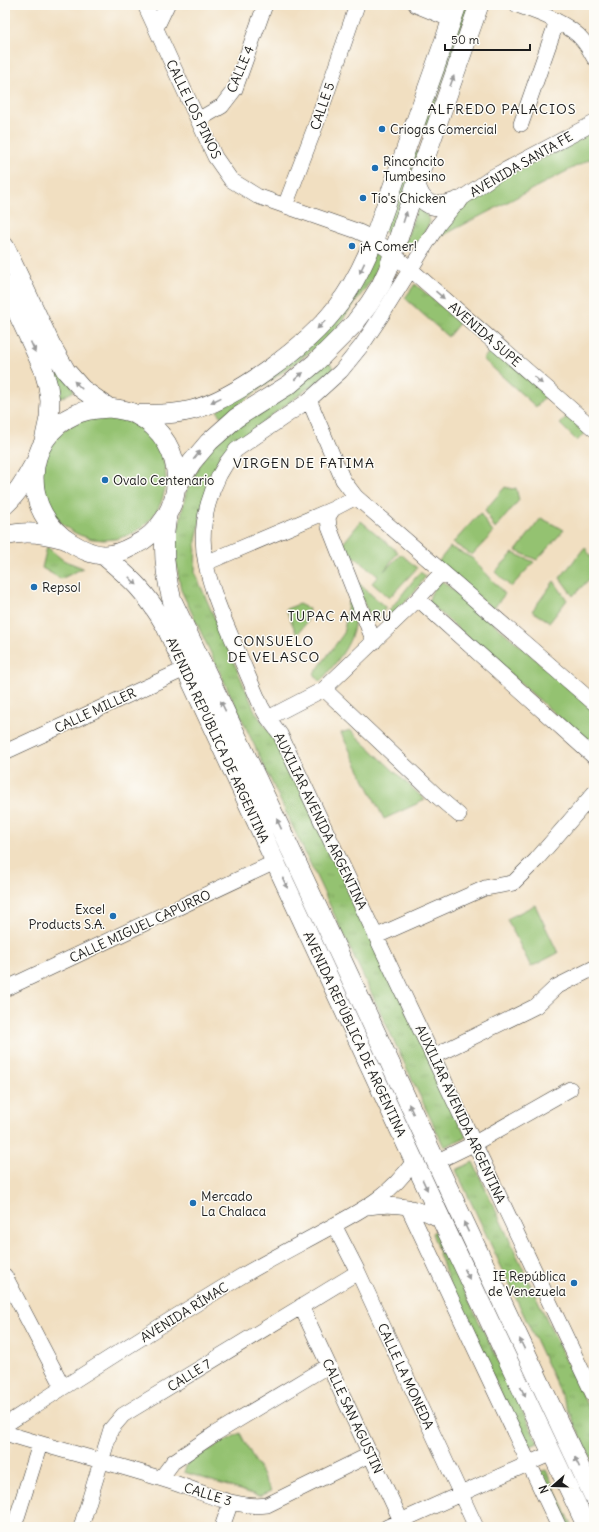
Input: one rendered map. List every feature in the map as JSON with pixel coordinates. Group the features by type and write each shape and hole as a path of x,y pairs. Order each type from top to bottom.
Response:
{"main road":[{"path":"176,488 195,458 222,429 236,418 290,384 315,363 354,324 381,285 394,254 430,142 479,5"},
{"path":"134,414 163,415 192,410 224,396 251,381 280,361 303,342 336,309 358,275 374,239 454,12"},
{"path":"411,134 430,142"},
{"path":"416,184 422,199 428,204 443,206 458,201"},
{"path":"5,247 31,322 48,386 50,400 49,418 44,441 36,461 23,484 5,505"},
{"path":"5,286 31,322 51,345 66,371 82,389 109,408"},
{"path":"5,536 17,533 35,533 64,539 90,553 110,555 126,550 146,540 154,533 172,507 176,488 176,468 169,448 160,434 148,423 134,414 109,408 92,409 77,414 59,425 44,441"},
{"path":"36,461 34,482 35,493 40,509 46,520 64,539"},
{"name":"AVENIDA REPÚBLICA DE ARGENTINA","path":"167,516 164,558 167,581 172,600 299,866 436,1162 594,1497"},
{"name":"AVENIDA REPÚBLICA DE ARGENTINA","path":"103,555 129,576 141,589 153,604 165,625 442,1221 587,1527"}],"street":[{"name":"CALLE LOS PINOS","path":"145,5 215,157 231,180 256,196 357,231 374,239"},
{"path":"156,28 167,5"},
{"name":"CALLE 4","path":"198,120 222,106 234,89 265,5"},
{"name":"CALLE 5","path":"285,206 317,122 357,5"},
{"path":"416,5 454,12"},
{"path":"517,5 557,21 574,31 588,47 594,58"},
{"path":"521,124 557,21"},
{"name":"AVENIDA SANTA FE","path":"411,269 438,226 458,201 494,176 594,123"},
{"name":"AVENIDA SUPE","path":"374,239 394,254 594,430"},
{"name":"AUXILIAR AVENIDA ARGENTINA","path":"411,269 393,299 362,344 341,371 309,400 236,450 227,461 220,473 211,496 203,528 206,563 215,598 261,706 280,734 594,1396"},
{"path":"309,400 344,480 356,497 594,703"},
{"path":"206,563 332,509 356,497"},
{"path":"332,509 328,517 329,527 374,642"},
{"path":"268,718 324,689 418,599 442,572"},
{"path":"418,599 594,757"},
{"name":"CALLE MILLER","path":"5,752 185,669"},
{"path":"324,689 438,797 460,815"},
{"path":"377,936 485,888 513,883 536,860 594,793"},
{"name":"CALLE MIGUEL CAPURRO","path":"5,989 275,862"},
{"path":"434,1056 536,1006 556,987 594,968"},
{"path":"436,1162 474,1143 570,1089"},
{"name":"AVENIDA RÍMAC","path":"5,1426 64,1387 241,1277 381,1198 405,1175 414,1161"},
{"name":"AVENIDA RÍMAC","path":"367,1207 381,1205 408,1207 426,1212 442,1221"},
{"path":"408,1207 559,1527"},
{"name":"CALLE LA MONEDA","path":"334,1225 358,1272 476,1527"},
{"name":"CALLE 7","path":"85,1526 101,1461 111,1429 123,1415 358,1272"},
{"path":"5,1276 64,1387"},
{"name":"CALLE SAN AGUSTIN","path":"301,1306 371,1454 402,1524"},
{"path":"161,1478 173,1462 179,1457 329,1365"},
{"name":"CALLE 3","path":"5,1433 161,1478 230,1502 258,1506 267,1505 371,1454"},
{"path":"14,1527 40,1444"},
{"path":"387,1527 402,1524 461,1494 552,1453"},
{"path":"222,1527 230,1502"}],"green space":[{"path":"460,5 470,5 428,125 420,119"},
{"path":"594,131 594,157 436,239 445,224 468,202 505,176 561,150"},
{"path":"408,149 418,152 392,235 381,230"},
{"path":"418,205 423,208 430,222 419,242 413,246 405,243"},
{"path":"372,250 383,253 373,278 330,337 222,417 217,411 320,331"},
{"path":"415,284 460,322 448,337 405,298"},
{"path":"41,331 74,391 59,399"},
{"path":"494,347 547,395 536,407 483,359"},
{"path":"326,359 334,369 221,453 205,497 196,541 195,573 255,711 267,729 277,737 466,1137 444,1147 181,590 174,550 186,492 210,445"},
{"path":"569,415 586,432 577,441 560,424"},
{"path":"110,416 128,420 139,426 152,438 162,454 166,478 162,502 156,513 144,526 122,538 98,540 80,536 69,530 56,518 44,496 42,472 46,454 52,443 64,430 86,418"},
{"path":"505,487 512,489 516,488 519,500 495,529 485,510"},
{"path":"480,513 493,533 472,555 453,543"},
{"path":"541,518 564,530 537,560 516,551"},
{"path":"361,521 398,552 384,571 401,554 417,568 389,598 372,583 378,576 341,546"},
{"path":"47,547 63,560 83,568 61,579 42,568"},
{"path":"450,547 472,558 505,594 493,609 438,562"},
{"path":"585,547 594,563 594,574 573,596 560,578"},
{"path":"513,553 534,562 511,587 495,572"},
{"path":"420,572 426,576 413,594 392,615 388,612"},
{"path":"352,577 386,608 373,623"},
{"path":"442,581 523,648 594,711 594,748 429,603 433,590"},
{"path":"554,581 567,600 550,622 532,611"},
{"path":"348,601 354,612 353,632 339,658 320,682 314,674 344,633"},
{"path":"299,604 309,609 307,622 297,635 286,609"},
{"path":"350,730 425,800 384,819 341,733"},
{"path":"535,905 558,953 531,967 507,919"},
{"path":"473,1162 594,1420 594,1465 456,1170"},
{"path":"435,1231 538,1443 526,1448 450,1285 432,1233"},
{"path":"240,1433 271,1491 259,1496 184,1472 188,1461"},
{"path":"546,1470 573,1527 564,1527 538,1472"}],"place":[{"name":"Criogas Comercial","path":"382,129"},
{"name":"Rinconcito Tumbesino","path":"375,168"},
{"name":"Tío's Chicken","path":"363,198"},
{"name":"¡A Comer!","path":"352,246"},
{"name":"Ovalo Centenario","path":"105,480"},
{"name":"Repsol","path":"34,587"},
{"name":"Excel Products S.A.","path":"113,916"},
{"name":"Mercado La Chalaca","path":"193,1203"},
{"name":"IE República de Venezuela","path":"574,1283"}],"district":[{"name":"ALFREDO PALACIOS","path":"502,109"},
{"name":"VIRGEN DE FATIMA","path":"304,463"},
{"name":"TUPAC AMARU","path":"340,616"},
{"name":"CONSUELO DE VELASCO","path":"274,650"}]}
